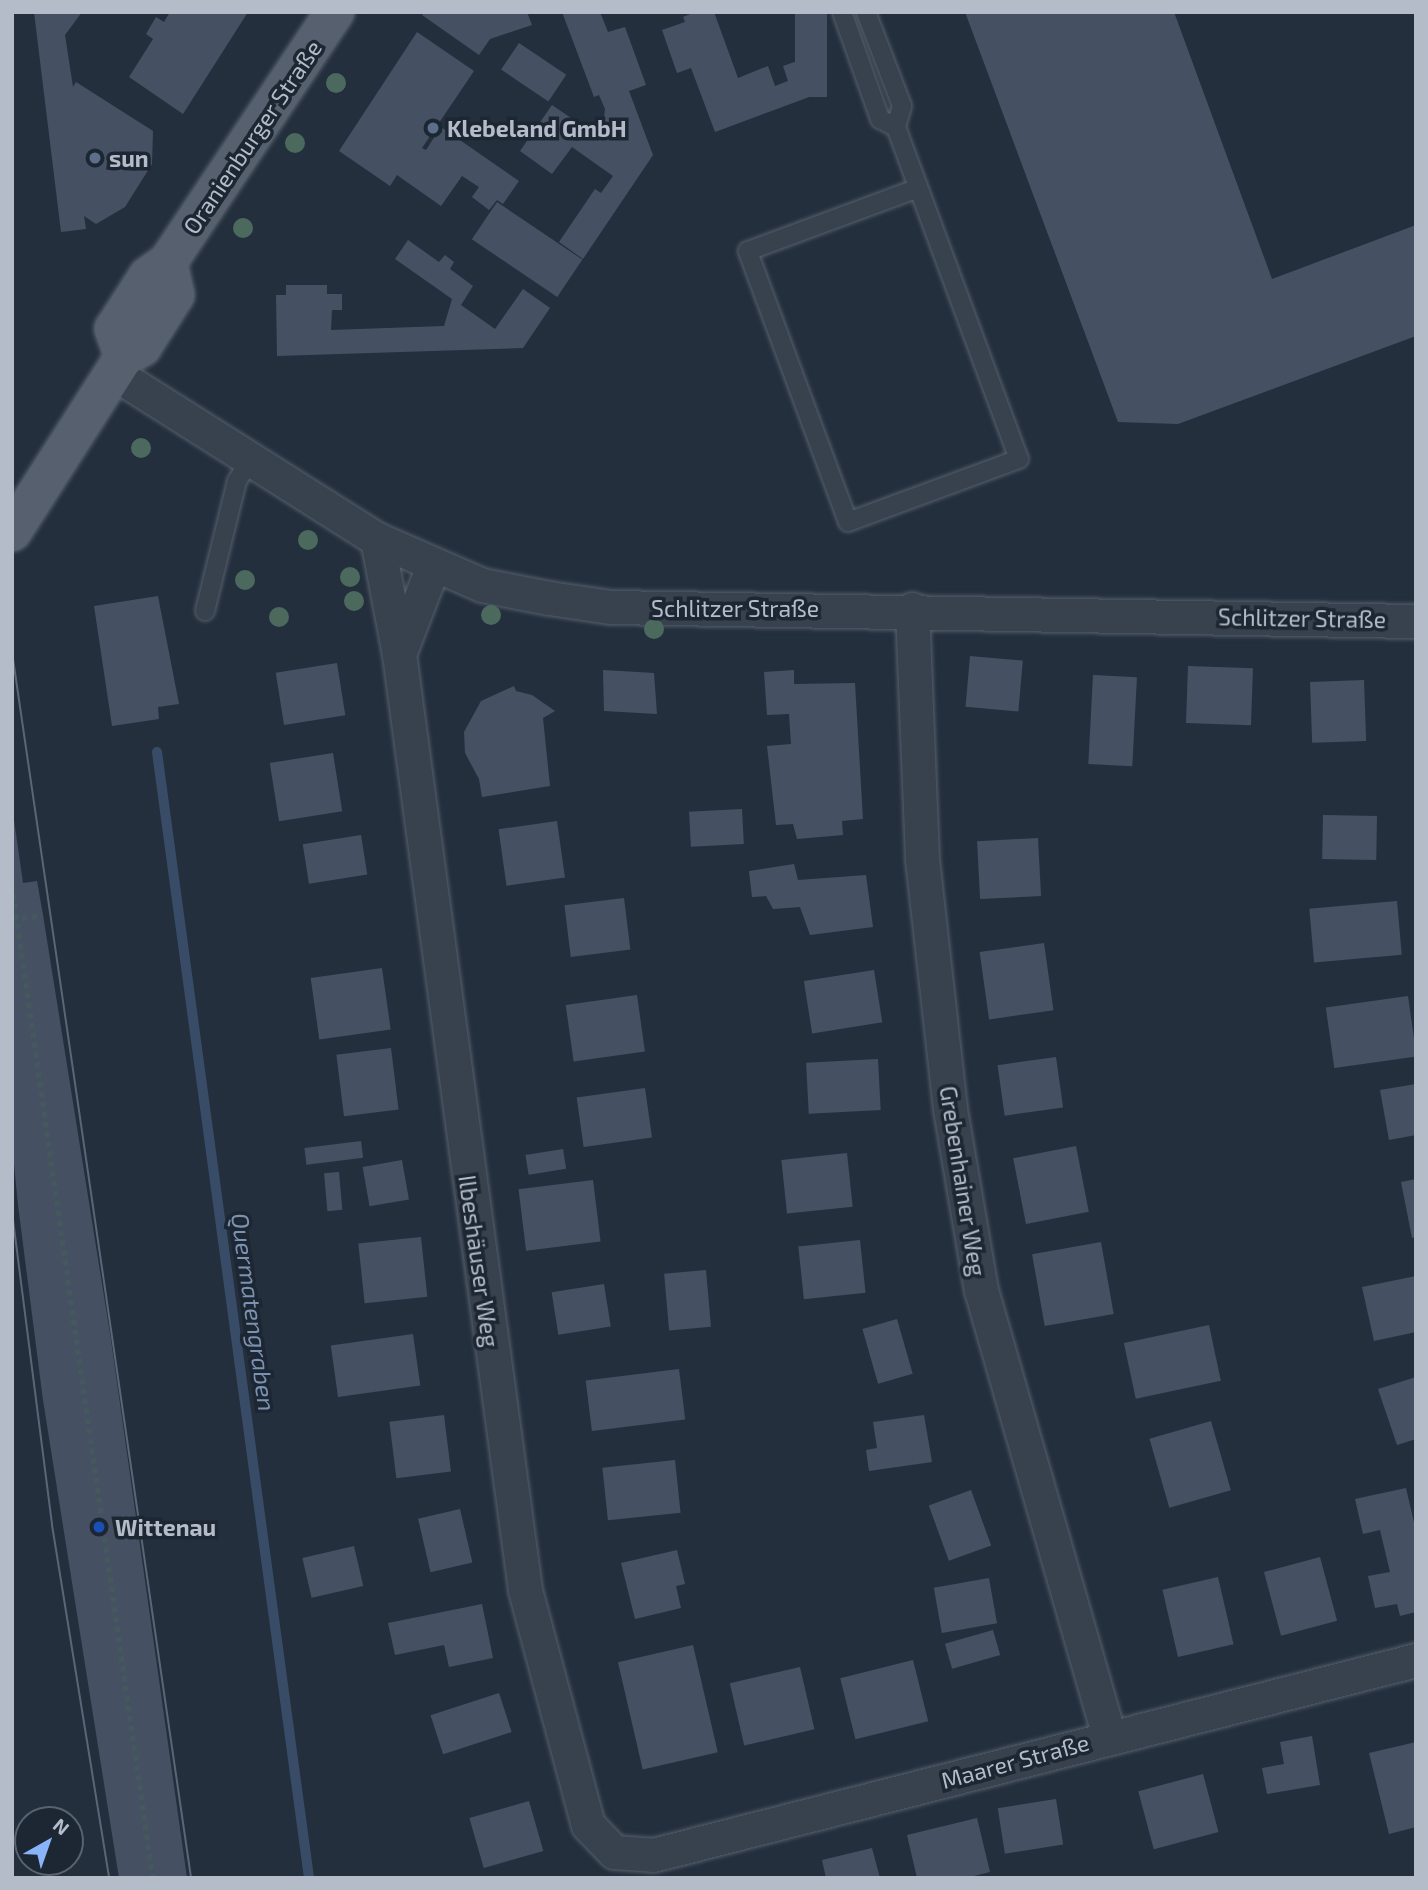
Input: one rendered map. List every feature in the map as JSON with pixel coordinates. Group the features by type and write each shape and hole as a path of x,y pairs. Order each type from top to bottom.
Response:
{"main road":[{"name":"Oranienburger Straße","path":"119,365 114,329 148,276 168,262 335,12"},
{"path":"12,532 119,365"}],"street":[{"name":"Schlitzer Straße","path":"119,365 377,539 433,566 482,585 611,607 912,609 1416,621"},
{"name":"Ilbeshäuser Weg","path":"377,539 399,654 525,1590 588,1825 614,1852"},
{"name":"Ilbeshäuser Weg","path":"399,654 433,566"},
{"name":"Grebenhainer Weg","path":"912,609 922,859 950,1109 979,1277 1019,1430 1110,1736"},
{"name":"Maarer Straße","path":"614,1852 653,1855 1110,1736 1416,1660"}],"lane":[{"path":"842,12 880,118 896,127"},
{"path":"866,12 902,106 896,127 919,188 1019,459 848,522 748,251 919,188"},
{"path":"205,611 237,481 253,457"}],"path":[{"path":"12,884 14,919 153,1878"},
{"path":"14,919 43,915"}],"building":[{"path":"34,12 82,12 65,35 73,87 76,82 153,131 152,164 125,207 96,224 84,216 86,229 61,232"},
{"path":"170,12 248,12 183,114 129,77 153,39 146,34 156,17 164,22"},
{"path":"424,12 527,12 532,25 490,39 479,55 422,15"},
{"path":"562,12 600,12 608,32 625,27 646,85 629,91 653,155 583,259 559,242 595,189 601,193 613,176 572,147 552,174 520,151 552,105 593,133 604,118 605,109 599,95 594,97"},
{"path":"695,12 714,12 738,78 768,66 775,86 788,81 783,66 806,58 820,93 715,132 691,68 677,73 662,30 685,22 683,17"},
{"path":"795,12 827,12 827,97 795,97"},
{"path":"965,12 1174,12 1272,279 1416,225 1416,336 1178,424 1118,422"},
{"path":"417,32 474,71 422,148 426,150 441,127 519,181 503,204 497,200 489,210 472,197 479,187 462,176 441,206 397,175 390,186 339,151"},
{"path":"519,43 566,75 548,101 501,70"},
{"path":"497,202 582,260 557,297 472,239"},
{"path":"408,240 439,262 445,255 454,262 450,269 473,286 461,305 495,329 523,289 550,308 523,348 277,356 276,295 286,295 286,285 327,285 327,294 342,294 342,310 332,310 331,330 444,326 452,299 395,259"},
{"path":"158,596 179,704 158,707 159,719 112,726 94,606"},
{"path":"970,656 1023,661 1018,711 966,707"},
{"path":"337,663 345,715 284,725 276,673"},
{"path":"1188,666 1253,668 1251,725 1186,723"},
{"path":"603,670 654,673 657,714 604,711"},
{"path":"794,670 794,684 855,683 863,819 842,821 843,835 797,839 793,824 776,825 767,746 791,744 789,714 767,715 764,672"},
{"path":"1093,675 1137,677 1132,766 1088,764"},
{"path":"1364,680 1366,741 1312,743 1310,682"},
{"path":"514,686 516,691 532,695 555,711 543,718 550,786 482,797 479,779 465,753 464,732 481,701"},
{"path":"333,753 342,811 279,821 270,763"},
{"path":"12,806 23,883 37,881 43,915 111,1340 187,1878 119,1878 43,1400 18,1205 12,1143"},
{"path":"742,809 744,844 691,847 689,812"},
{"path":"1323,815 1377,816 1376,860 1322,859"},
{"path":"557,821 565,877 507,886 499,829"},
{"path":"361,835 367,875 309,884 303,844"},
{"path":"1038,838 1041,896 980,899 977,841"},
{"path":"794,864 798,880 866,875 873,927 810,935 800,907 773,909 766,896 752,897 749,871"},
{"path":"624,898 630,950 571,957 564,905"},
{"path":"1397,901 1402,955 1314,962 1309,909"},
{"path":"1044,943 1053,1010 989,1019 980,952"},
{"path":"382,968 391,1029 319,1039 311,978"},
{"path":"874,970 882,1022 812,1033 804,981"},
{"path":"637,995 645,1051 574,1061 566,1005"},
{"path":"1408,996 1416,1056 1334,1068 1326,1008"},
{"path":"391,1048 399,1110 344,1116 336,1055"},
{"path":"1056,1057 1063,1108 1005,1116 998,1065"},
{"path":"878,1059 881,1110 809,1114 806,1063"},
{"path":"1416,1084 1416,1135 1389,1140 1380,1090"},
{"path":"645,1088 652,1138 584,1147 577,1098"},
{"path":"361,1141 363,1158 306,1165 304,1148"},
{"path":"1076,1146 1089,1212 1026,1224 1013,1158"},
{"path":"563,1149 566,1169 529,1175 525,1155"},
{"path":"847,1153 853,1207 787,1214 781,1160"},
{"path":"402,1160 409,1199 370,1206 363,1167"},
{"path":"339,1172 342,1210 327,1211 324,1173"},
{"path":"1416,1179 1416,1237 1412,1238 1401,1182"},
{"path":"593,1180 601,1242 526,1251 519,1189"},
{"path":"421,1237 427,1297 365,1303 358,1244"},
{"path":"860,1240 866,1293 804,1299 798,1246"},
{"path":"1101,1242 1114,1314 1045,1326 1032,1254"},
{"path":"706,1270 711,1327 669,1330 664,1274"},
{"path":"1416,1276 1416,1332 1374,1341 1362,1287"},
{"path":"604,1284 611,1326 558,1335 552,1292"},
{"path":"897,1319 913,1374 878,1384 862,1329"},
{"path":"1209,1325 1221,1381 1136,1399 1124,1343"},
{"path":"413,1334 420,1385 338,1397 331,1346"},
{"path":"679,1369 685,1420 592,1431 586,1380"},
{"path":"1416,1377 1416,1439 1397,1445 1378,1389"},
{"path":"444,1415 451,1472 396,1478 389,1422"},
{"path":"924,1415 932,1462 869,1471 866,1450 877,1448 873,1422"},
{"path":"1211,1421 1231,1490 1169,1508 1149,1439"},
{"path":"675,1460 681,1513 608,1520 602,1468"},
{"path":"1406,1488 1416,1531 1416,1612 1400,1616 1397,1604 1375,1608 1368,1576 1390,1572 1380,1530 1363,1534 1355,1499"},
{"path":"971,1490 991,1545 949,1561 929,1505"},
{"path":"460,1509 472,1563 430,1572 418,1519"},
{"path":"354,1546 363,1586 312,1598 302,1558"},
{"path":"677,1550 685,1584 676,1586 681,1608 635,1619 621,1563"},
{"path":"1320,1557 1337,1621 1281,1636 1264,1572"},
{"path":"1218,1577 1234,1644 1178,1657 1162,1590"},
{"path":"989,1578 997,1623 942,1633 934,1588"},
{"path":"482,1604 493,1658 449,1667 444,1645 395,1655 388,1623"},
{"path":"993,1630 1000,1655 952,1669 945,1644"},
{"path":"693,1645 718,1752 643,1770 618,1662"},
{"path":"913,1660 928,1721 855,1739 840,1678"},
{"path":"800,1667 814,1729 744,1746 730,1683"},
{"path":"499,1693 512,1732 443,1754 431,1715"},
{"path":"1312,1736 1320,1785 1267,1794 1262,1768 1284,1764 1280,1742"},
{"path":"1416,1742 1416,1827 1389,1834 1369,1753"},
{"path":"1203,1774 1219,1832 1154,1849 1138,1791"},
{"path":"1056,1799 1063,1844 1005,1854 998,1808"},
{"path":"529,1801 543,1851 484,1868 469,1818"},
{"path":"977,1818 990,1872 966,1878 917,1878 907,1835"},
{"path":"872,1848 880,1878 826,1878 822,1860"}],"waterway":[{"name":"Quermatengraben","path":"157,752 309,1878"}],"tram line":[{"path":"12,652 191,1878"},
{"path":"12,1212 52,1525 109,1878"}],"place":[{"name":"Klebeland GmbH","path":"433,128"},
{"name":"sun","path":"95,158"},
{"name":"Wittenau","path":"99,1527"}]}
